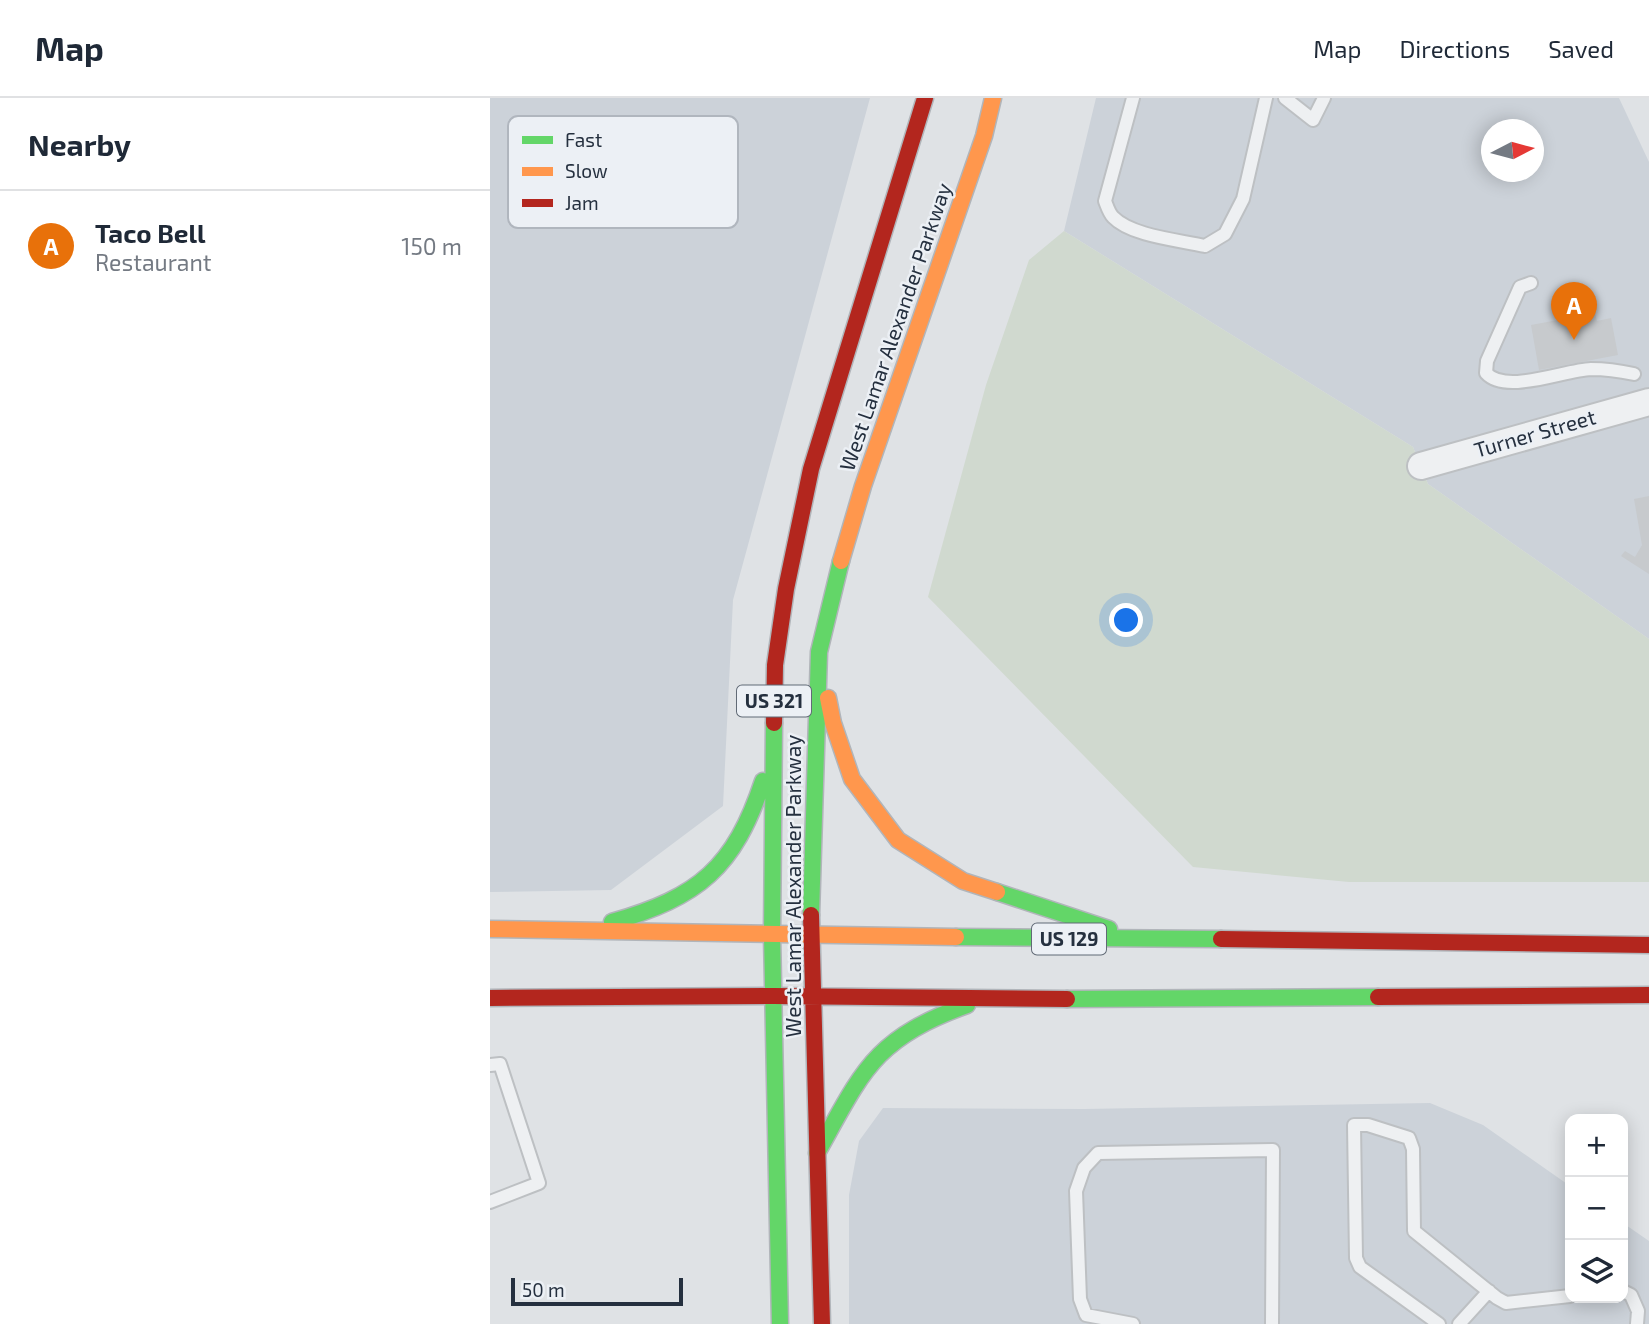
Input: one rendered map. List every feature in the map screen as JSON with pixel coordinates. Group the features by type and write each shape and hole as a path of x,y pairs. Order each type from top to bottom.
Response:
{"highway":[{"name":"West Lamar Alexander Parkway","path":"780,1324 772,935 773,749 777,652 786,589 811,469 925,98"},
{"name":"West Lamar Alexander Parkway","path":"822,1324 811,934 819,652 831,596 863,486 984,136 993,98"},
{"path":"819,652 833,723 852,779 898,840 963,881 1134,938"},
{"path":"577,931 640,915 681,897 713,875 733,850 755,812 773,749"},
{"name":"US 129","path":"490,929 1050,939 1649,944"},
{"path":"490,998 773,996 982,1000 1649,995"},
{"path":"817,1153 867,1066 900,1036 937,1016 982,1000"}],"street":[{"name":"Turner Street","path":"1421,466 1649,402"}],"lane":[{"path":"1133,98 1105,201 1113,217 1130,229 1205,246 1225,234 1243,199 1266,98"},
{"path":"1285,98 1313,120 1324,98"},
{"path":"1531,283 1520,287 1487,361 1486,373 1491,379 1506,382 1588,369 1634,374"},
{"path":"490,1065 500,1064 539,1183 490,1202"},
{"path":"1439,1324 1360,1267 1356,1258 1354,1125 1368,1125 1409,1138 1413,1149 1414,1231 1506,1303 1565,1297"},
{"path":"1133,1324 1086,1315 1080,1299 1076,1191 1084,1168 1098,1153 1273,1150 1272,1324"},
{"path":"1459,1324 1489,1291"},
{"path":"1628,1294 1638,1311 1637,1324"}],"shaded area":[{"path":"490,98 870,98 733,600 723,806 611,890 490,892"},
{"path":"1096,98 1619,98 1649,162 1649,639 1428,484 1413,447 1064,231"},
{"path":"1064,231 1413,447 1428,484 1649,639 1649,882 1349,882 1193,867 928,597 986,385 1029,260"},
{"path":"1430,1103 1483,1125 1565,1182 1565,1303 1628,1303 1628,1226 1649,1241 1649,1324 849,1324 849,1195 859,1141 883,1108 1084,1109"}],"building":[{"path":"1595,313 1597,321 1611,318 1618,355 1539,370 1531,325"},
{"path":"1649,496 1649,574 1621,556 1625,551 1635,557 1642,545 1634,499"}],"traffic: fast":[{"path":"811,915 819,652 841,561"},
{"path":"774,723 772,935 780,1324"},
{"path":"612,922 668,902 709,875 739,836 763,781"},
{"path":"997,892 1109,929"},
{"path":"956,937 1221,939"},
{"path":"1067,999 1378,997"},
{"path":"817,1153 860,1079 890,1045 935,1018 967,1005"}],"traffic: slow":[{"path":"841,561 863,486 984,136 993,98"},
{"path":"828,698 833,723 852,779 898,840 963,881 997,892"},
{"path":"490,929 956,937"}],"traffic: jam":[{"path":"774,723 775,665 786,589 811,469 925,98"},
{"path":"811,915 822,1324"},
{"path":"1221,939 1649,945"},
{"path":"1378,997 1649,995"},
{"path":"490,998 773,996 1067,999"}],"place":[{"name":"Taco Bell","path":"1574,340"}]}
